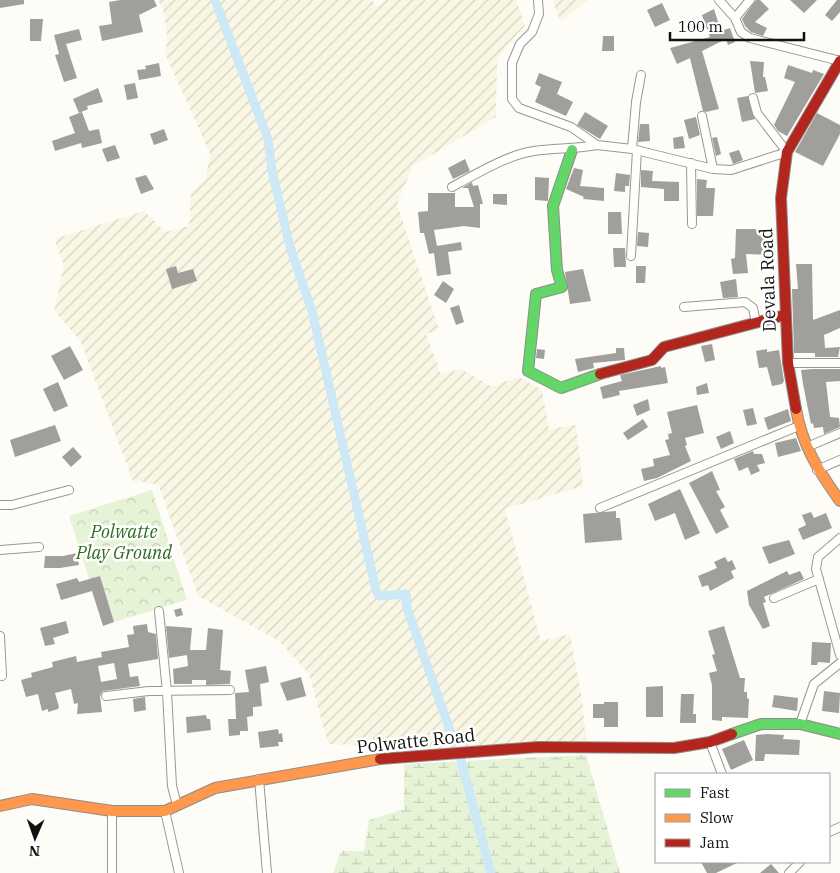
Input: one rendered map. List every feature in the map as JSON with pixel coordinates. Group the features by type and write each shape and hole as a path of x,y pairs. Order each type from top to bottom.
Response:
{"street":[{"path":"538,0 539,14 532,32 520,44 512,63 512,99 520,108 571,127 597,145"},
{"path":"718,0 735,18 741,32 750,38 840,61"},
{"path":"735,18 750,0"},
{"name":"Devala Road","path":"840,61 787,152 781,198 788,363 799,426 817,470 840,501"},
{"path":"632,256 636,102 641,75"},
{"path":"452,187 488,167 533,151 572,150 597,145 634,149 713,169 731,170 787,152 757,113 753,98"},
{"path":"702,116 713,169"},
{"path":"572,150 553,206 557,270 562,287 536,294 528,371 561,388 604,372 652,360 664,346 785,315"},
{"path":"690,163 692,224"},
{"path":"684,307 745,302 753,308 756,323"},
{"path":"788,363 840,363"},
{"path":"600,508 799,426"},
{"path":"807,447 840,433"},
{"path":"817,470 840,460"},
{"path":"0,505 12,505 69,490"},
{"path":"840,538 818,557 816,569 840,655"},
{"path":"0,550 39,547"},
{"path":"774,598 819,579"},
{"path":"159,612 167,692 172,786 177,805"},
{"path":"831,624 840,621"},
{"path":"0,636 2,676"},
{"path":"800,724 814,684 840,663"},
{"path":"106,696 149,690 167,692 230,690"},
{"name":"Polwatte Road","path":"0,806 32,799 112,812 165,811 215,788 394,757 538,747 674,748 710,742 761,724 800,724 840,734"},
{"path":"710,742 722,773"},
{"path":"259,779 267,873"},
{"path":"165,811 179,873"},
{"path":"112,812 112,873"},
{"path":"789,873 799,863"}],"shaded area":[{"path":"158,0 372,0 376,6 385,0 516,0 525,25 497,59 496,117 413,166 397,204 439,330 426,334 441,374 461,369 491,386 519,377 542,390 549,429 576,425 583,486 505,509 541,641 570,634 582,699 586,740 452,748 328,744 309,674 279,641 198,596 158,484 133,481 80,340 54,311 64,265 54,239 144,211 165,232 189,226 191,193 206,178 210,153 166,56 167,33 163,9"},
{"path":"552,0 587,0 561,22"}],"green space":[{"name":"Polwatte Play Ground","path":"152,490 187,600 114,622 100,576 89,579 69,516"},
{"path":"586,755 620,873 333,873 341,851 364,851 369,820 404,809 404,764"}],"building":[{"path":"0,0 24,0 24,4 0,8"},
{"path":"120,0 154,0 157,6 139,15 143,32 102,41 99,26 112,24 109,2"},
{"path":"756,0 760,0 769,9 755,22 767,28 763,36 751,32 745,26 742,19"},
{"path":"790,0 817,0 804,13"},
{"path":"837,0 840,0 840,12 832,21 825,15"},
{"path":"662,3 670,20 655,27 647,10"},
{"path":"714,9 721,31 730,28 735,42 728,45 726,39 702,51 719,109 706,112 703,111 690,58 677,64 670,48 710,37 702,15"},
{"path":"30,19 43,19 41,41 30,41"},
{"path":"79,29 82,40 66,44 77,78 64,82 55,55 59,54 54,35"},
{"path":"603,36 614,36 614,51 602,51"},
{"path":"750,61 764,62 763,77 765,77 768,91 755,93"},
{"path":"159,63 161,76 139,80 137,70 146,69 145,66"},
{"path":"788,65 812,73 813,70 824,74 787,136 778,131 774,125 795,82 784,78"},
{"path":"539,73 562,82 557,94 573,102 566,116 535,102 541,87 535,84"},
{"path":"135,83 138,98 127,100 124,85"},
{"path":"98,88 103,102 87,106 88,109 79,113 73,99"},
{"path":"748,96 755,119 742,122 737,98"},
{"path":"82,112 89,131 99,129 102,143 82,148 81,143 55,151 52,141 75,133 69,117"},
{"path":"585,112 608,126 600,139 577,125"},
{"path":"817,113 840,125 840,134 823,166 795,152"},
{"path":"696,117 700,135 689,139 684,120"},
{"path":"640,124 649,124 650,141 638,142"},
{"path":"164,129 168,140 154,145 150,134"},
{"path":"683,136 685,148 674,149 673,138"},
{"path":"717,137 721,154 716,156 712,138"},
{"path":"115,145 120,158 107,162 102,149"},
{"path":"739,150 743,160 733,164 729,153"},
{"path":"465,159 470,171 453,179 448,168"},
{"path":"574,168 583,170 580,186 604,188 604,201 583,199 584,197 566,189"},
{"path":"641,170 653,171 652,181 679,182 679,201 664,201 664,189 641,187"},
{"path":"616,173 630,175 629,186 625,186 625,192 614,191"},
{"path":"146,175 154,189 141,194 135,178"},
{"path":"535,177 549,178 548,201 535,200"},
{"path":"697,179 707,180 706,188 715,188 713,216 697,216"},
{"path":"472,182 473,186 478,185 483,204 480,204 480,228 464,226 434,230 437,246 461,242 462,250 448,252 451,274 437,276 434,253 429,254 424,233 420,233 418,212 428,211 428,193 455,193 455,207 474,207 468,188 462,188"},
{"path":"493,194 507,194 507,205 493,204"},
{"path":"608,212 621,212 622,234 608,234"},
{"path":"736,229 769,229 769,255 746,254 748,273 733,274 731,259 735,258"},
{"path":"638,232 649,233 648,247 637,246"},
{"path":"613,248 625,248 626,267 614,267"},
{"path":"796,264 812,264 813,320 840,310 840,328 824,335 825,348 840,347 838,357 815,357 815,353 794,353 792,289 798,289"},
{"path":"176,266 178,273 193,269 197,281 172,289 166,269"},
{"path":"636,266 646,266 645,283 636,283"},
{"path":"583,269 591,301 570,304 565,272"},
{"path":"736,279 738,297 723,298 720,282"},
{"path":"443,281 454,289 446,303 434,295"},
{"path":"459,305 464,322 456,325 450,308"},
{"path":"712,344 715,360 705,362 701,346"},
{"path":"70,346 83,370 64,380 51,356"},
{"path":"616,348 624,348 625,360 593,363 594,368 578,372 575,359 616,353"},
{"path":"537,349 545,350 544,359 536,358"},
{"path":"767,349 767,352 779,350 784,381 782,384 772,386 767,367 759,368 756,351"},
{"path":"661,366 661,368 665,367 668,383 619,391 620,395 603,399 600,387 622,381 620,375"},
{"path":"840,369 840,381 826,382 830,417 839,418 840,427 824,434 823,427 814,428 813,423 811,424 803,384 801,370"},
{"path":"58,382 68,406 54,412 43,389"},
{"path":"707,383 709,393 697,395 696,387"},
{"path":"648,399 650,410 637,416 633,405"},
{"path":"697,405 704,433 685,438 687,445 685,446 691,461 657,478 644,481 641,469 654,466 653,459 670,455 665,440 669,439 668,434 672,433 667,412"},
{"path":"753,408 757,424 747,426 743,410"},
{"path":"788,409 791,421 768,430 764,418"},
{"path":"643,419 648,427 628,440 623,433"},
{"path":"55,425 61,441 15,457 10,440"},
{"path":"730,431 734,443 721,449 716,437"},
{"path":"796,438 801,451 778,457 775,443"},
{"path":"73,447 82,457 71,467 62,457"},
{"path":"753,451 754,454 762,454 765,463 757,465 760,471 751,475 748,467 739,471 734,459"},
{"path":"712,471 720,490 716,491 725,507 720,510 729,527 716,534 689,483"},
{"path":"680,489 700,533 685,540 675,513 655,521 648,504"},
{"path":"616,511 616,518 620,518 622,540 585,543 583,514"},
{"path":"811,512 814,518 826,513 832,528 803,540 798,529 806,525 802,515"},
{"path":"789,540 795,554 769,564 762,547"},
{"path":"77,553 79,565 44,568 45,556 63,556"},
{"path":"725,557 728,562 732,560 736,569 731,571 734,578 710,591 708,585 702,587 698,576 717,568 714,562"},
{"path":"787,571 789,575 800,571 804,579 764,597 766,602 763,603 770,626 763,629 749,605 747,591"},
{"path":"100,576 114,622 103,626 92,591 61,600 56,584 77,578 79,582"},
{"path":"181,608 183,615 176,617 174,610"},
{"path":"66,621 69,633 53,638 55,644 45,646 40,628"},
{"path":"147,624 148,632 156,634 158,659 128,664 130,677 138,676 140,686 103,691 100,696 102,712 77,714 78,703 74,704 71,689 55,693 59,707 48,712 48,709 42,711 38,694 26,697 21,680 32,677 31,673 53,667 52,662 76,656 77,662 102,657 101,652 129,647 127,635 134,634 133,626","holes":["114,663 117,679 101,682 98,666"]},
{"path":"166,626 192,628 190,650 206,650 208,628 223,630 220,670 231,671 230,684 206,685 206,680 192,680 192,684 174,684 173,669 188,666 187,655 169,658"},
{"path":"724,626 740,678 745,678 744,692 747,692 747,698 749,699 748,718 722,717 722,721 712,720 712,685 709,673 717,671 712,655 715,654 708,631"},
{"path":"812,642 831,643 830,663 818,662 817,665 811,665"},
{"path":"266,666 269,682 260,684 262,706 253,707 253,716 247,717 248,731 240,731 240,735 229,736 228,719 236,719 235,693 249,692 245,670"},
{"path":"301,677 306,696 287,701 280,683"},
{"path":"663,686 663,717 646,717 646,687"},
{"path":"824,691 840,693 839,713 822,711"},
{"path":"681,694 694,694 693,714 696,714 696,723 680,723"},
{"path":"774,695 798,698 797,711 772,707"},
{"path":"145,697 146,710 134,712 133,699"},
{"path":"604,702 618,702 618,727 604,727 604,718 593,718 593,704 604,704"},
{"path":"206,715 207,719 210,719 211,730 187,733 186,717"},
{"path":"278,729 279,734 282,733 283,742 278,742 279,746 260,748 258,732"},
{"path":"756,735 784,735 783,739 800,740 799,755 765,754 764,761 755,761"},
{"path":"744,740 753,760 731,770 722,749"},
{"path":"702,863 737,863 716,873 707,873"},
{"path":"771,864 779,873 760,873"}],"waterway":[{"path":"215,0 268,139 272,171 290,247 312,311 376,590 379,596 406,594 407,608 454,742"},
{"path":"461,761 491,873"}],"traffic: fast":[{"path":"572,150 553,206 557,270 562,287 536,294 528,371 561,388 600,374"},
{"path":"732,734 761,724 800,724 840,734"}],"traffic: slow":[{"path":"796,409 802,434 812,458 840,501"},
{"path":"0,806 32,799 112,811 165,811 215,788 380,759"}],"traffic: jam":[{"path":"796,409 788,363 781,198 787,152 840,61"},
{"path":"600,374 652,360 664,347 785,315"},
{"path":"380,759 538,747 674,748 710,742 732,734"}]}
